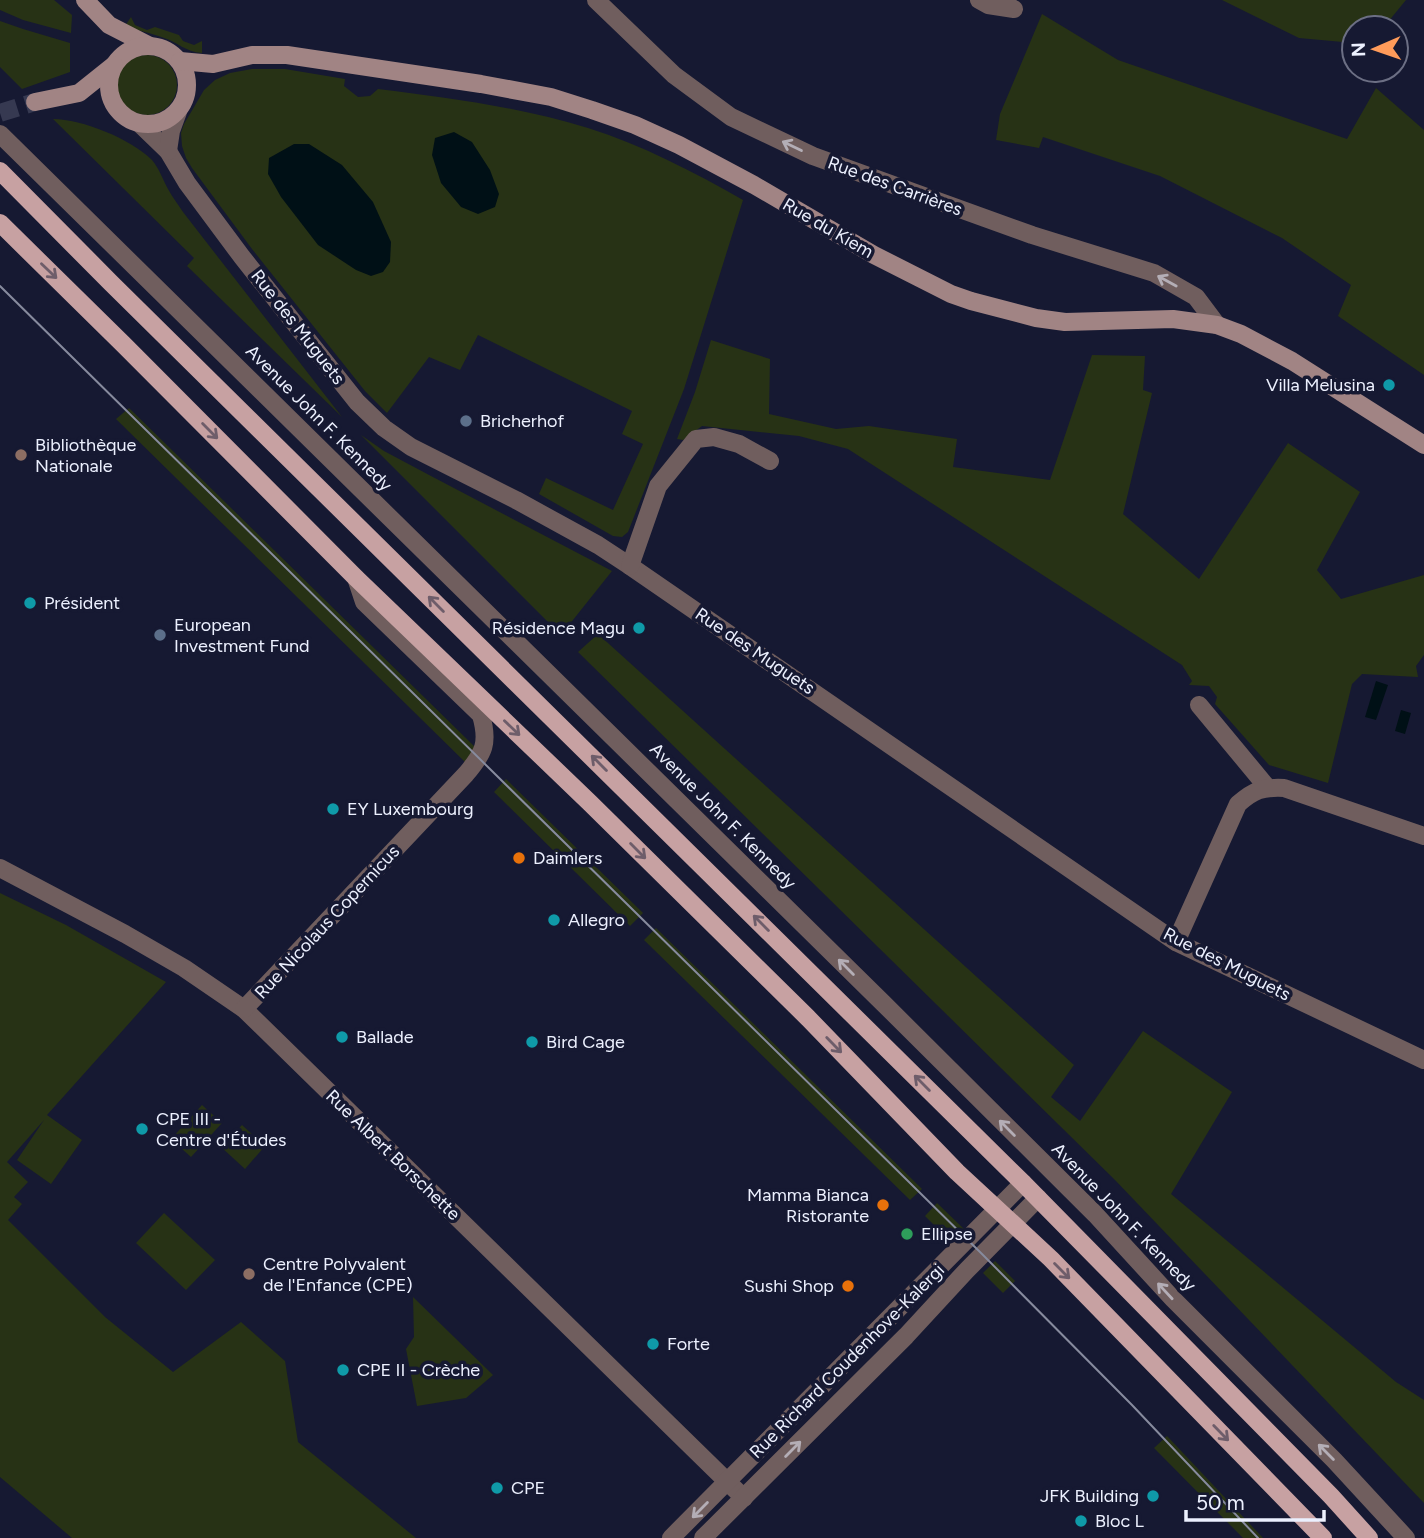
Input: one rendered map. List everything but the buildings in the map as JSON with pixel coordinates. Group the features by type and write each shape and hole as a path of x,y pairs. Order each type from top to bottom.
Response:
{"main road":[{"path":"85,0 109,25 148,45 166,49 180,61 187,75 187,91 178,111 171,117 156,124 139,123 122,115 116,107 109,91 110,74 116,62 109,25"},
{"path":"35,102 79,93 132,49 148,45"},
{"name":"Rue du Kiem","path":"180,61 213,64 252,55 288,55 481,83 551,97 635,125 678,145 754,185 874,256 950,294 1036,318 1065,322 1173,319 1217,325 1241,334 1292,361 1424,445"},
{"path":"187,91 213,64"},
{"path":"79,93 116,107"},
{"path":"0,171 1023,1182 1369,1538"},
{"path":"0,223 356,578 610,822 808,1018 957,1172 1089,1298 1323,1538"}],"street":[{"name":"Rue des Carrières","path":"596,0 674,75 731,117 813,156 1032,235 1154,274 1196,297 1217,325"},
{"path":"979,0 988,5 1014,9"},
{"path":"168,150 178,111"},
{"name":"Rue des Muguets","path":"139,123 168,150 187,183 242,257 357,402 384,428 411,447 516,500 630,566 1176,942 1424,1060"},
{"name":"Avenue John F. Kennedy","path":"0,134 1095,1214 1173,1299 1334,1460 1406,1538"},
{"path":"630,566 659,486 696,439 714,437 739,444 770,461"},
{"name":"Rue Nicolaus Copernicus","path":"244,1009 473,766 484,748 481,715 364,602 356,578"},
{"path":"1199,705 1266,787"},
{"path":"1176,942 1238,804 1251,793 1266,787 1284,788 1424,836"},
{"name":"Rue Albert Borschette","path":"0,868 184,968 244,1009 744,1498"},
{"name":"Rue Richard Coudenhove-Kalergi","path":"671,1538 1023,1182"},
{"name":"Rue Richard Coudenhove-Kalergi","path":"703,1538 906,1336 1038,1198"}],"green space":[{"path":"0,0 54,0 72,15 71,33 23,20 0,10"},
{"path":"1222,0 1406,0 1394,14 1340,14 1340,42 1299,38"},
{"path":"1042,14 1118,60 1347,139 1376,88 1424,130 1424,375 1338,316 1351,285 1282,238 1160,176 1043,137 1039,148 996,140 1000,114"},
{"path":"131,17 135,25 147,30 155,27 179,35 183,41 194,45 202,41 202,53 125,26"},
{"path":"0,21 70,43 70,72 22,89 0,67"},
{"path":"147,55 164,60 172,68 177,85 172,102 164,110 147,115 130,110 122,102 117,85 122,68 130,60"},
{"path":"252,69 285,69 345,79 344,86 358,97 370,96 378,89 536,114 588,128 648,151 743,200 684,389 628,532 622,537 613,536 539,494 546,478 613,510 643,444 622,434 632,411 478,335 460,370 429,357 387,413 365,391 252,249 192,168 182,146 181,133 204,90 215,80 230,73"},
{"path":"53,119 92,126 132,145 152,160 183,212 342,417 187,266 194,258"},
{"path":"711,340 770,359 769,414 836,429 869,426 957,439 953,467 1050,480 1092,355 1145,356 1143,390 1152,393 1123,514 1199,579 1288,443 1360,492 1317,570 1341,599 1424,575 1424,655 1416,666 1418,677 1362,674 1352,684 1328,783 1269,765 1215,704 1217,697 1209,686 1189,685 1192,681 1182,665 848,449 799,436 702,426 683,440 677,439"},
{"path":"129,408 476,748 467,764 116,419"},
{"path":"361,435 384,451 612,571 561,635"},
{"path":"598,634 1074,1065 1051,1097 1080,1121 1143,1031 1232,1092 1171,1194 1396,1382 1424,1400 1424,1503 1115,1180 578,652"},
{"path":"506,779 643,913 630,926 494,792"},
{"path":"0,893 66,925 166,982 47,1115 82,1140 51,1184 17,1160 44,1120 7,1162 28,1182 14,1197 22,1204 8,1220 105,1317 173,1372 241,1322 285,1361 298,1442 416,1538 72,1538 0,1477"},
{"path":"656,928 922,1189 910,1200 644,940"},
{"path":"202,1105 222,1123 191,1157 171,1139"},
{"path":"242,1125 265,1146 245,1169 221,1147"},
{"path":"937,1203 966,1231 952,1243 925,1216"},
{"path":"164,1213 215,1260 186,1290 136,1243"},
{"path":"995,1261 1015,1281 1003,1293 983,1273"},
{"path":"413,1297 493,1375 466,1398 417,1406 406,1349 414,1337"},
{"path":"1167,1436 1263,1538 1243,1538 1154,1448"}],"shaded area":[{"path":"454,132 472,142 490,170 499,194 495,207 478,214 461,207 441,183 432,155 435,138"},
{"path":"294,144 309,144 342,165 373,202 391,242 390,262 383,272 371,276 356,270 318,245 281,197 268,174 269,158"},
{"path":"1376,681 1388,685 1376,720 1365,717"},
{"path":"1401,710 1411,713 1405,734 1395,731"}],"tunnel":[{"path":"0,113 35,102"}],"tram line":[{"path":"0,286 982,1254 1132,1405 1258,1538"}],"place":[{"name":"Villa Melusina","path":"1389,385"},
{"name":"Bricherhof","path":"466,421"},
{"name":"Bibliothèque Nationale","path":"21,455"},
{"name":"Président","path":"30,603"},
{"name":"Résidence Magu","path":"639,628"},
{"name":"European Investment Fund","path":"160,635"},
{"name":"EY Luxembourg","path":"333,809"},
{"name":"Daimlers","path":"519,858"},
{"name":"Allegro","path":"554,920"},
{"name":"Ballade","path":"342,1037"},
{"name":"Bird Cage","path":"532,1042"},
{"name":"CPE III - Centre d'Études","path":"142,1129"},
{"name":"Mamma Bianca Ristorante","path":"883,1205"},
{"name":"Ellipse","path":"907,1234"},
{"name":"Centre Polyvalent de l'Enfance (CPE)","path":"249,1274"},
{"name":"Sushi Shop","path":"848,1286"},
{"name":"Forte","path":"653,1344"},
{"name":"CPE II - Crèche","path":"343,1370"},
{"name":"CPE","path":"497,1488"},
{"name":"JFK Building","path":"1153,1496"},
{"name":"Bloc L","path":"1081,1521"}]}
